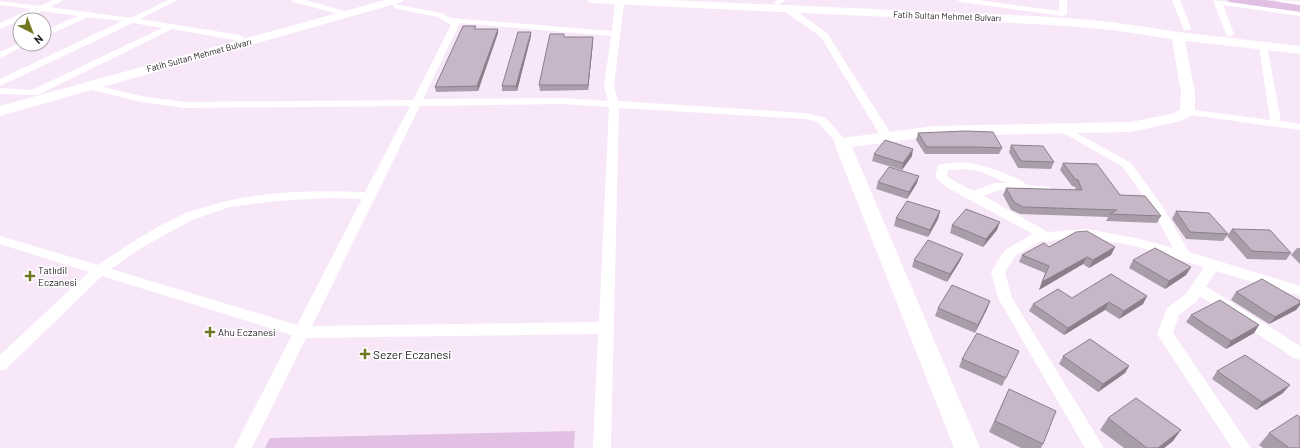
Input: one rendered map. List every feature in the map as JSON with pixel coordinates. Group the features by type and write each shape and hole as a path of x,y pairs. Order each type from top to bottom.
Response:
{"street":[{"path":"0,26 60,0"},
{"path":"0,83 174,0"},
{"path":"296,0 339,12"},
{"name":"Fatih Sultan Mehmet Bulvarı","path":"0,103 339,12 376,0"},
{"name":"Fatih Sultan Mehmet Bulvarı","path":"593,0 618,2 783,4 1063,14 1263,46 1300,50"},
{"name":"Fatih Sultan Mehmet Bulvarı","path":"715,0 1053,21 1182,32"},
{"path":"961,0 1063,14 1063,0"},
{"path":"1028,0 1030,9"},
{"path":"1176,0 1182,32 1188,93 1187,112"},
{"path":"1280,0 1300,3"},
{"path":"1217,1 1230,34"},
{"path":"1217,1 1300,14"},
{"path":"602,448 614,104 609,86 620,4 618,2"},
{"path":"0,3 172,26 240,38"},
{"path":"398,3 441,15 452,20 616,34"},
{"name":"Fatih Sultan Mehmet Bulvarı","path":"0,111 87,86 398,3"},
{"path":"783,4 824,34 887,137"},
{"path":"52,30 86,15"},
{"path":"243,448 456,24 452,20"},
{"path":"0,91 34,93 172,26"},
{"path":"1182,32 1230,34 1300,44"},
{"path":"1263,46 1276,123"},
{"path":"0,55 12,50"},
{"path":"87,86 141,99 184,105 563,101 805,116 822,120 842,143 967,448"},
{"path":"842,143 935,131 1131,127 1176,118 1187,112 1300,127"},
{"path":"1064,129 1127,165 1157,206 1184,254"},
{"path":"1024,188 1000,175 972,165 942,167 941,178 950,184 1049,238"},
{"path":"974,196 998,186 1055,190"},
{"path":"0,365 99,270 138,244 187,217 228,204 276,197 320,194 370,196"},
{"path":"1095,448 1005,298 998,272 1010,253 1038,237 1049,238 1086,233 1136,242 1184,254 1214,265 1300,291"},
{"path":"0,240 301,332 606,328"},
{"path":"1214,265 1191,298 1172,312 1165,334 1242,448"},
{"path":"1198,288 1300,354"}],"shaded area":[{"path":"1228,0 1265,0 1300,5 1300,12 1229,2"},
{"path":"575,431 574,448 265,448 270,438"}],"building":[{"path":"463,26 476,26 474,29 498,29 477,86 435,87"},
{"path":"518,32 531,32 516,86 502,86"},
{"path":"550,34 564,34 564,37 593,37 588,85 539,85"},
{"path":"965,131 993,132 1002,148 927,147 918,133"},
{"path":"885,140 913,149 903,163 874,154"},
{"path":"1011,145 1043,146 1054,162 1021,161"},
{"path":"1063,163 1097,164 1120,195 1145,196 1161,216 1110,214 1117,210 1023,207 1014,202 1006,188 1082,190 1078,180 1075,179"},
{"path":"889,167 919,176 909,192 878,182"},
{"path":"907,201 940,211 930,230 896,218"},
{"path":"966,209 1000,222 986,239 952,225"},
{"path":"1176,211 1209,213 1228,234 1190,232"},
{"path":"1232,229 1270,230 1291,253 1252,251"},
{"path":"1087,231 1115,247 1093,260 1087,257 1042,282 1049,266 1022,255 1044,243 1049,247 1076,232"},
{"path":"928,240 963,254 950,274 914,260"},
{"path":"1155,248 1191,267 1169,281 1133,260"},
{"path":"1111,274 1147,296 1124,311 1109,302 1068,328 1033,304 1058,289 1072,298"},
{"path":"1262,279 1300,301 1300,303 1275,317 1236,292"},
{"path":"952,285 990,301 978,325 938,308"},
{"path":"1220,300 1259,325 1231,341 1191,315"},
{"path":"977,333 1019,351 1006,378 962,359"},
{"path":"1090,339 1129,366 1103,384 1063,356"},
{"path":"1245,355 1290,385 1262,402 1217,371"},
{"path":"1009,389 1056,411 1043,444 995,421"},
{"path":"1136,398 1181,430 1158,448 1147,448 1108,418"},
{"path":"1297,415 1300,417 1300,448 1289,448 1269,433"}],"place":[{"name":"Tatlıdil Eczanesi","path":"30,276"},
{"name":"Ahu Eczanesi","path":"210,332"},
{"name":"Sezer Eczanesi","path":"365,354"}]}
